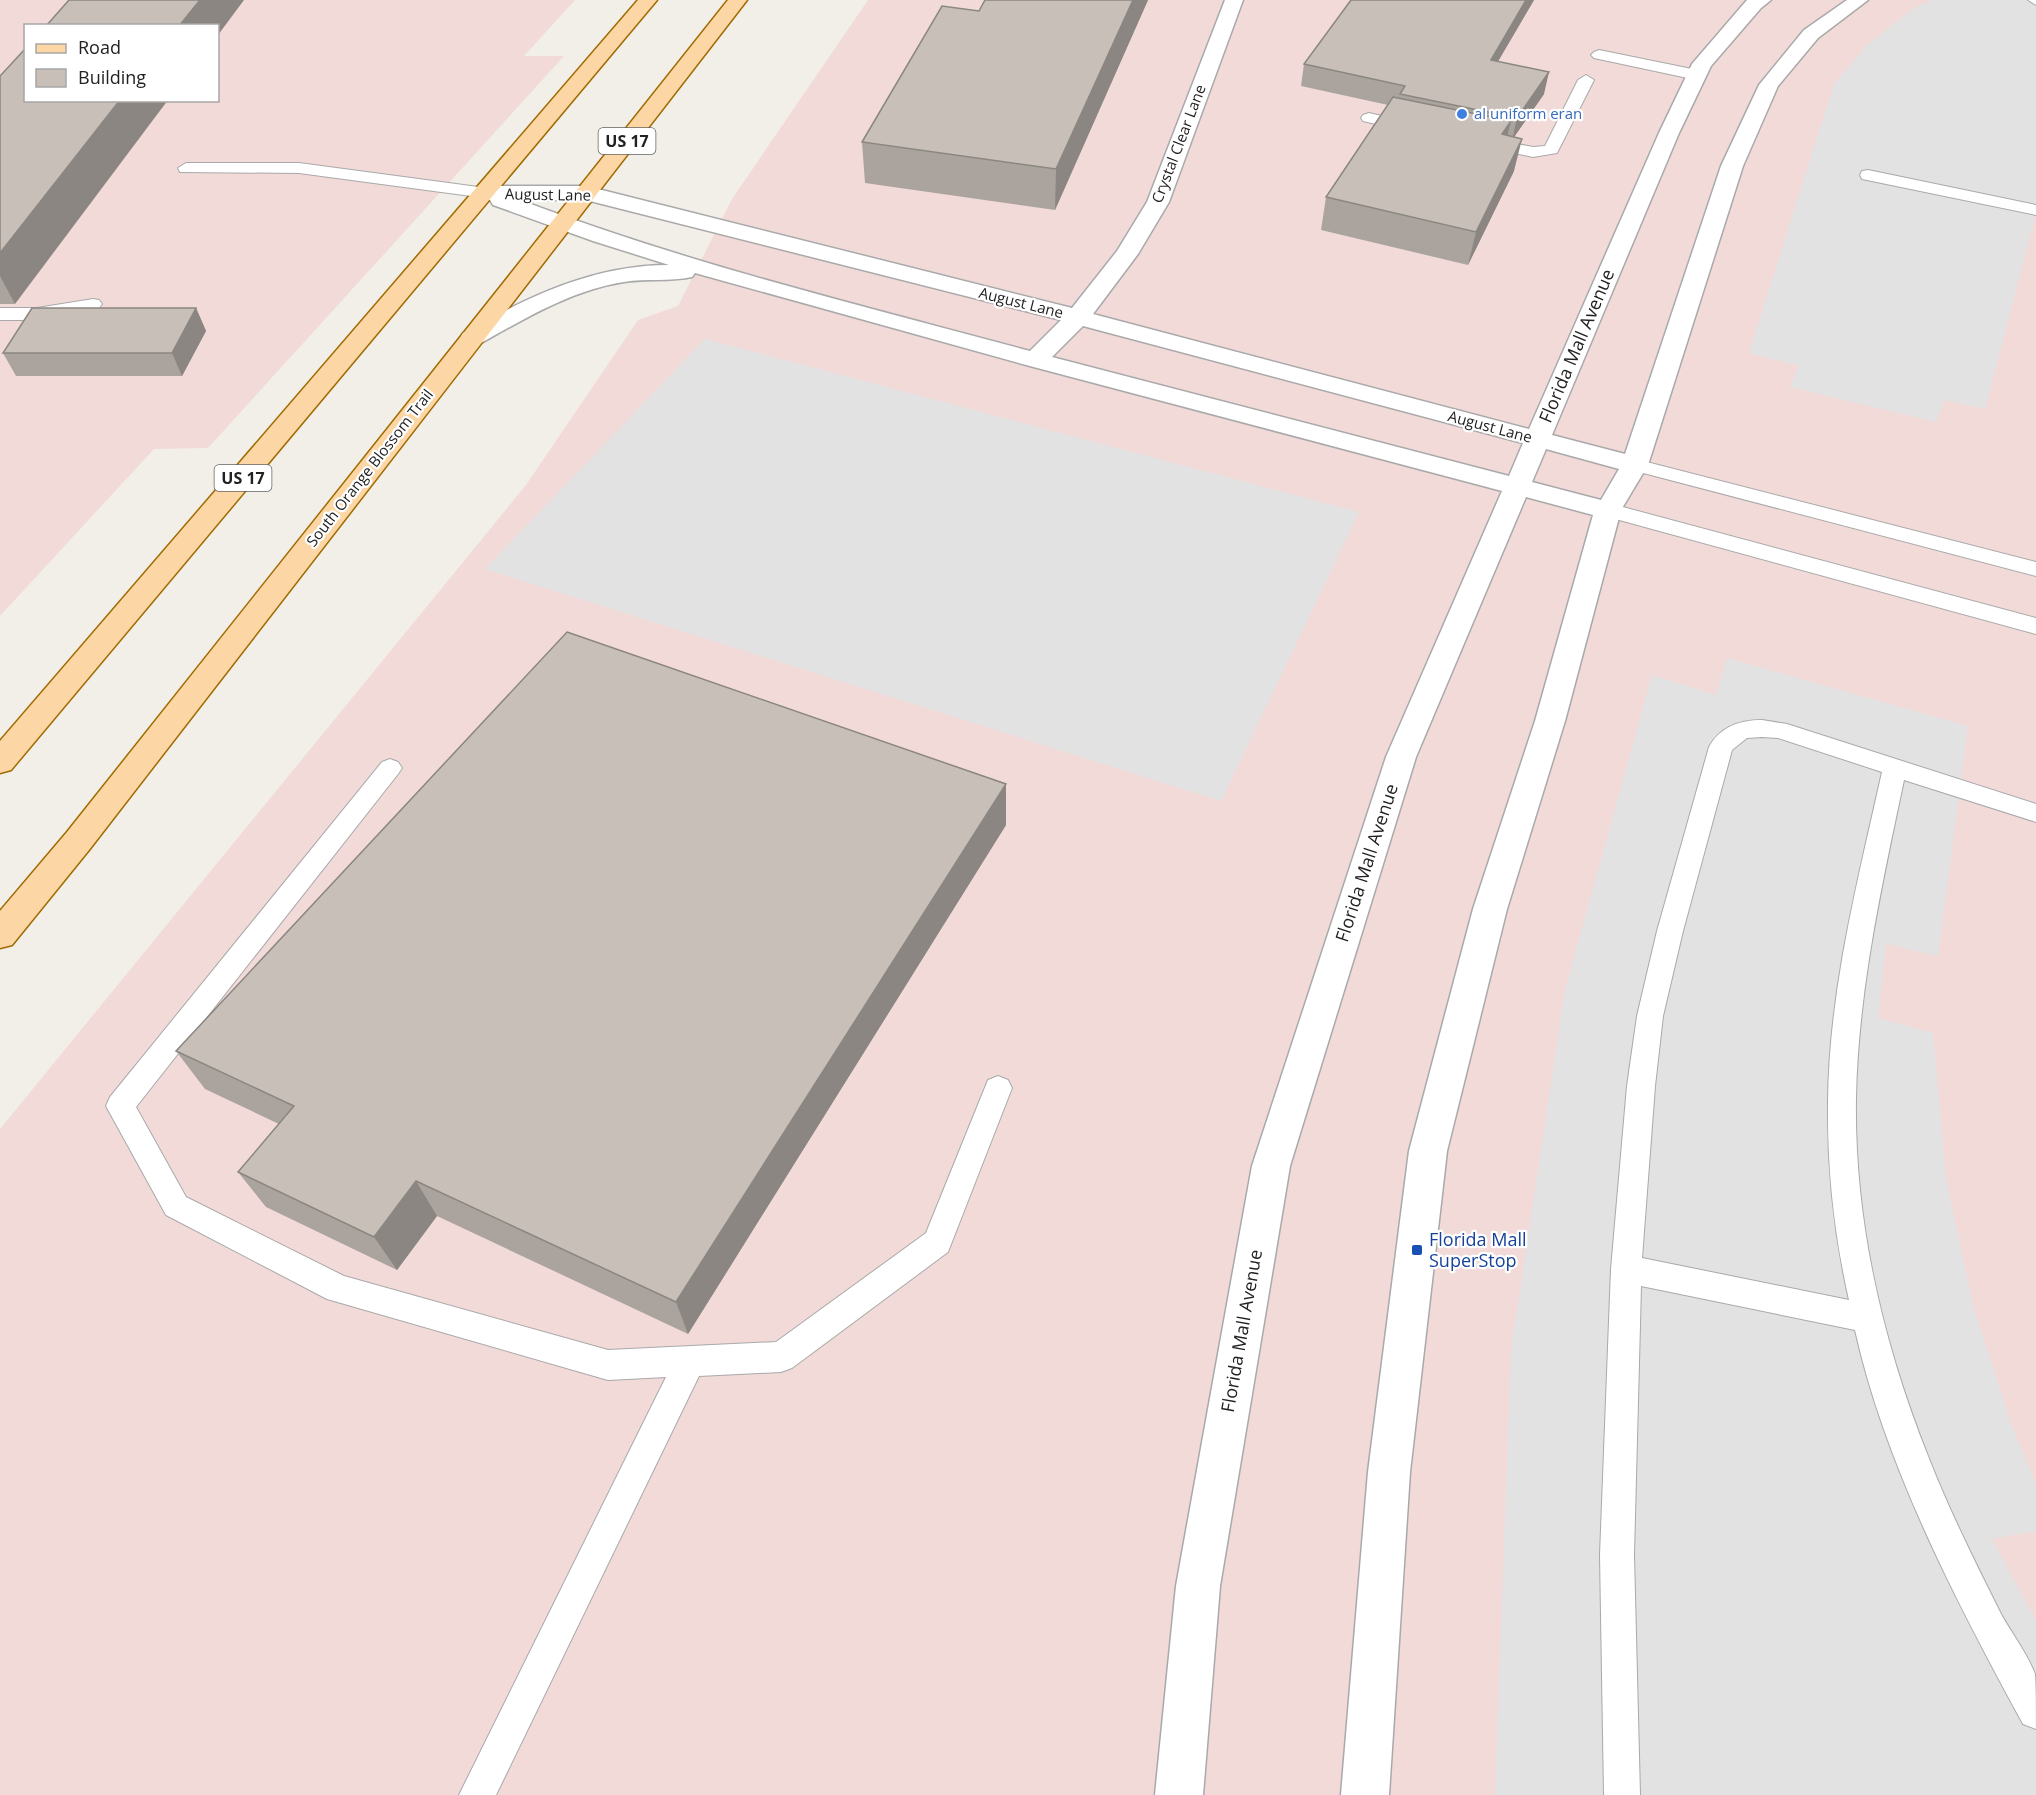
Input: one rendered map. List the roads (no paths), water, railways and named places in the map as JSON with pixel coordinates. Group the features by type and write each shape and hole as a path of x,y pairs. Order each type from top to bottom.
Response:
{"main road":[{"path":"486,194 648,0"},
{"name":"South Orange Blossom Trail","path":"0,935 85,831 738,0"},
{"name":"US 17","path":"0,762 486,194"}],"street":[{"name":"Crystal Clear Lane","path":"1035,360 1078,317 1127,254 1158,202 1234,0"},
{"name":"Florida Mall Avenue","path":"1179,1795 1198,1586 1272,1166 1401,757 1669,133 1702,64 1754,4 1762,0"},
{"path":"1365,1795 1389,1472 1428,1151 1490,909 1550,721 1608,510 1635,465 1732,166 1768,85 1811,34 1859,0"},
{"name":"August Lane","path":"486,194 586,193 1078,317 1635,465"},
{"name":"August Lane","path":"486,194 562,224 722,273 1035,360 1608,510"},
{"path":"472,338 530,306 594,279 658,270 722,273"}],"lane":[{"path":"1599,55 1697,75"},
{"path":"1474,140 1533,152 1551,150 1586,80"},
{"path":"1369,118 1428,130"},
{"path":"186,168 298,168 486,194"},
{"path":"1868,175 2036,210"},
{"path":"0,314 37,314 93,304"},
{"path":"1635,465 2036,569"},
{"path":"1608,510 2036,626"},
{"path":"1622,1795 1617,1555 1626,1269 1640,1098 1650,1016 1689,856 1721,747 1729,736 1743,730 1758,728 1779,730 2036,813"},
{"path":"390,768 120,1106 176,1206 338,1289 608,1365 781,1357 937,1242 998,1088"},
{"path":"1895,768 1852,980 1842,1100 1845,1193 1852,1252 1867,1318 1889,1393 1922,1485 1963,1575 2031,1691"},
{"path":"1626,1269 1867,1318"},
{"path":"477,1795 690,1362"}],"place":[{"name":"al uniform eran","path":"1462,114"},
{"name":"Florida Mall SuperStop","path":"1417,1250"}]}
